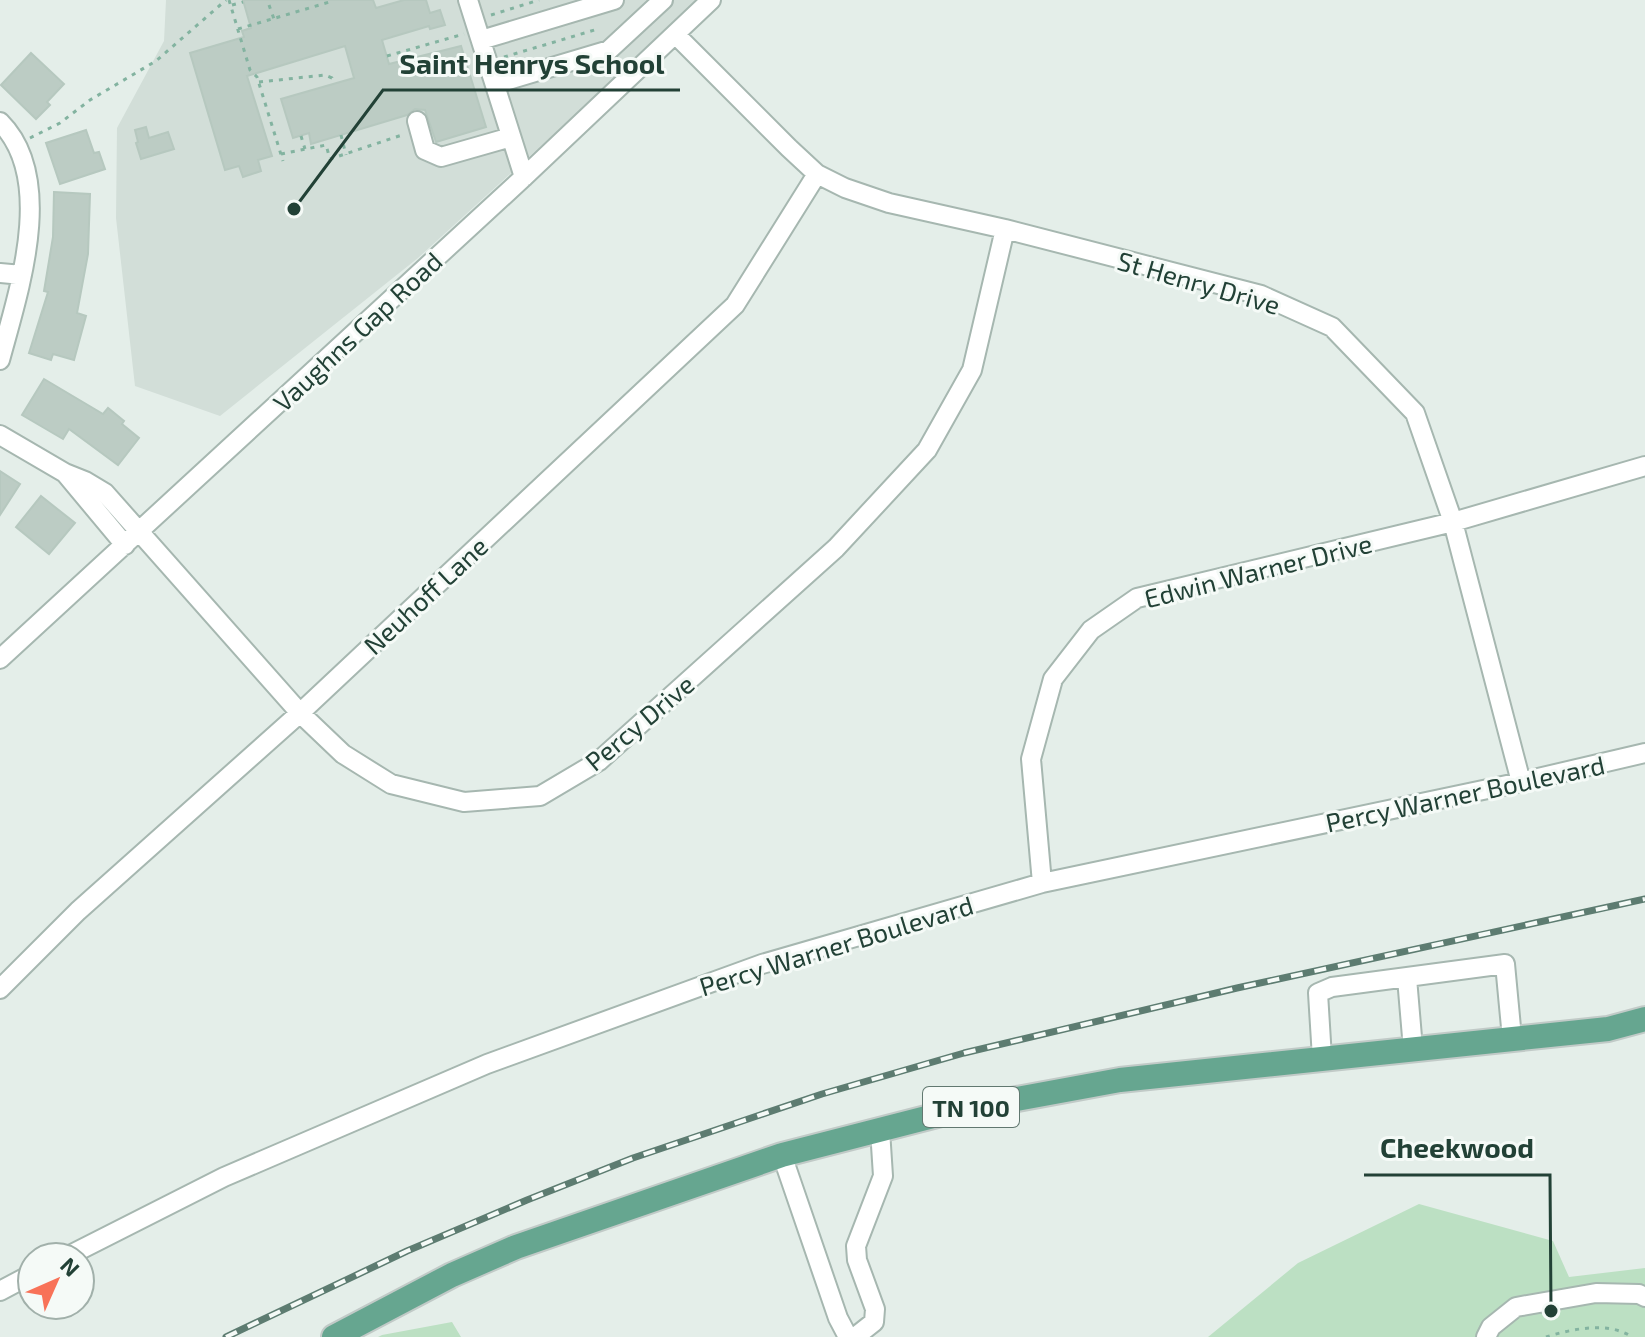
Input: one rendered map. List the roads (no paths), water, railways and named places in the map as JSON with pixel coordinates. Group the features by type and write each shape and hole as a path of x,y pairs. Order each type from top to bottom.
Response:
{"main road":[{"name":"TN 100","path":"334,1337 452,1275 516,1247 782,1155 957,1110 1120,1080 1608,1029 1645,1019"}],"street":[{"path":"468,0 474,31 488,62 524,177"},
{"path":"474,31 614,0"},
{"path":"495,84 609,50 663,0"},
{"name":"Vaughns Gap Road","path":"0,659 524,177 711,0"},
{"name":"St Henry Drive","path":"675,34 817,174 845,188 889,203 1005,229 1261,295 1332,327 1415,413 1453,522 1521,782"},
{"path":"0,122 17,144 24,160 29,189 22,275 0,360"},
{"path":"417,123 425,150 441,157 511,137"},
{"name":"Neuhoff Lane","path":"0,989 78,911 300,713 735,305 817,174"},
{"name":"Percy Drive","path":"0,435 105,493 300,713 343,754 391,784 464,802 540,796 599,761 836,548 927,450 972,370 1005,229"},
{"path":"0,273 22,275"},
{"name":"Edwin Warner Drive","path":"1042,883 1031,759 1053,679 1091,630 1137,598 1453,522 1645,466"},
{"path":"65,473 125,545"},
{"name":"Percy Warner Boulevard","path":"96,1242 224,1177 487,1064 762,964 1042,883 1645,753"},
{"path":"1322,1058 1318,993 1332,987 1505,964 1512,1038"},
{"path":"1407,978 1413,1049"},
{"path":"855,1337 874,1322 875,1309 857,1260 856,1246 883,1176 880,1130"},
{"path":"782,1155 838,1318 848,1337"},
{"path":"1486,1337 1491,1327 1516,1307 1596,1293 1639,1294 1645,1297"}],"railway":[{"path":"226,1337 407,1251 527,1200 633,1158 822,1094 964,1053 1237,988 1645,899"}],"place":[{"name":"Saint Henrys School","path":"294,209"},
{"name":"Cheekwood","path":"1551,1311"}]}
